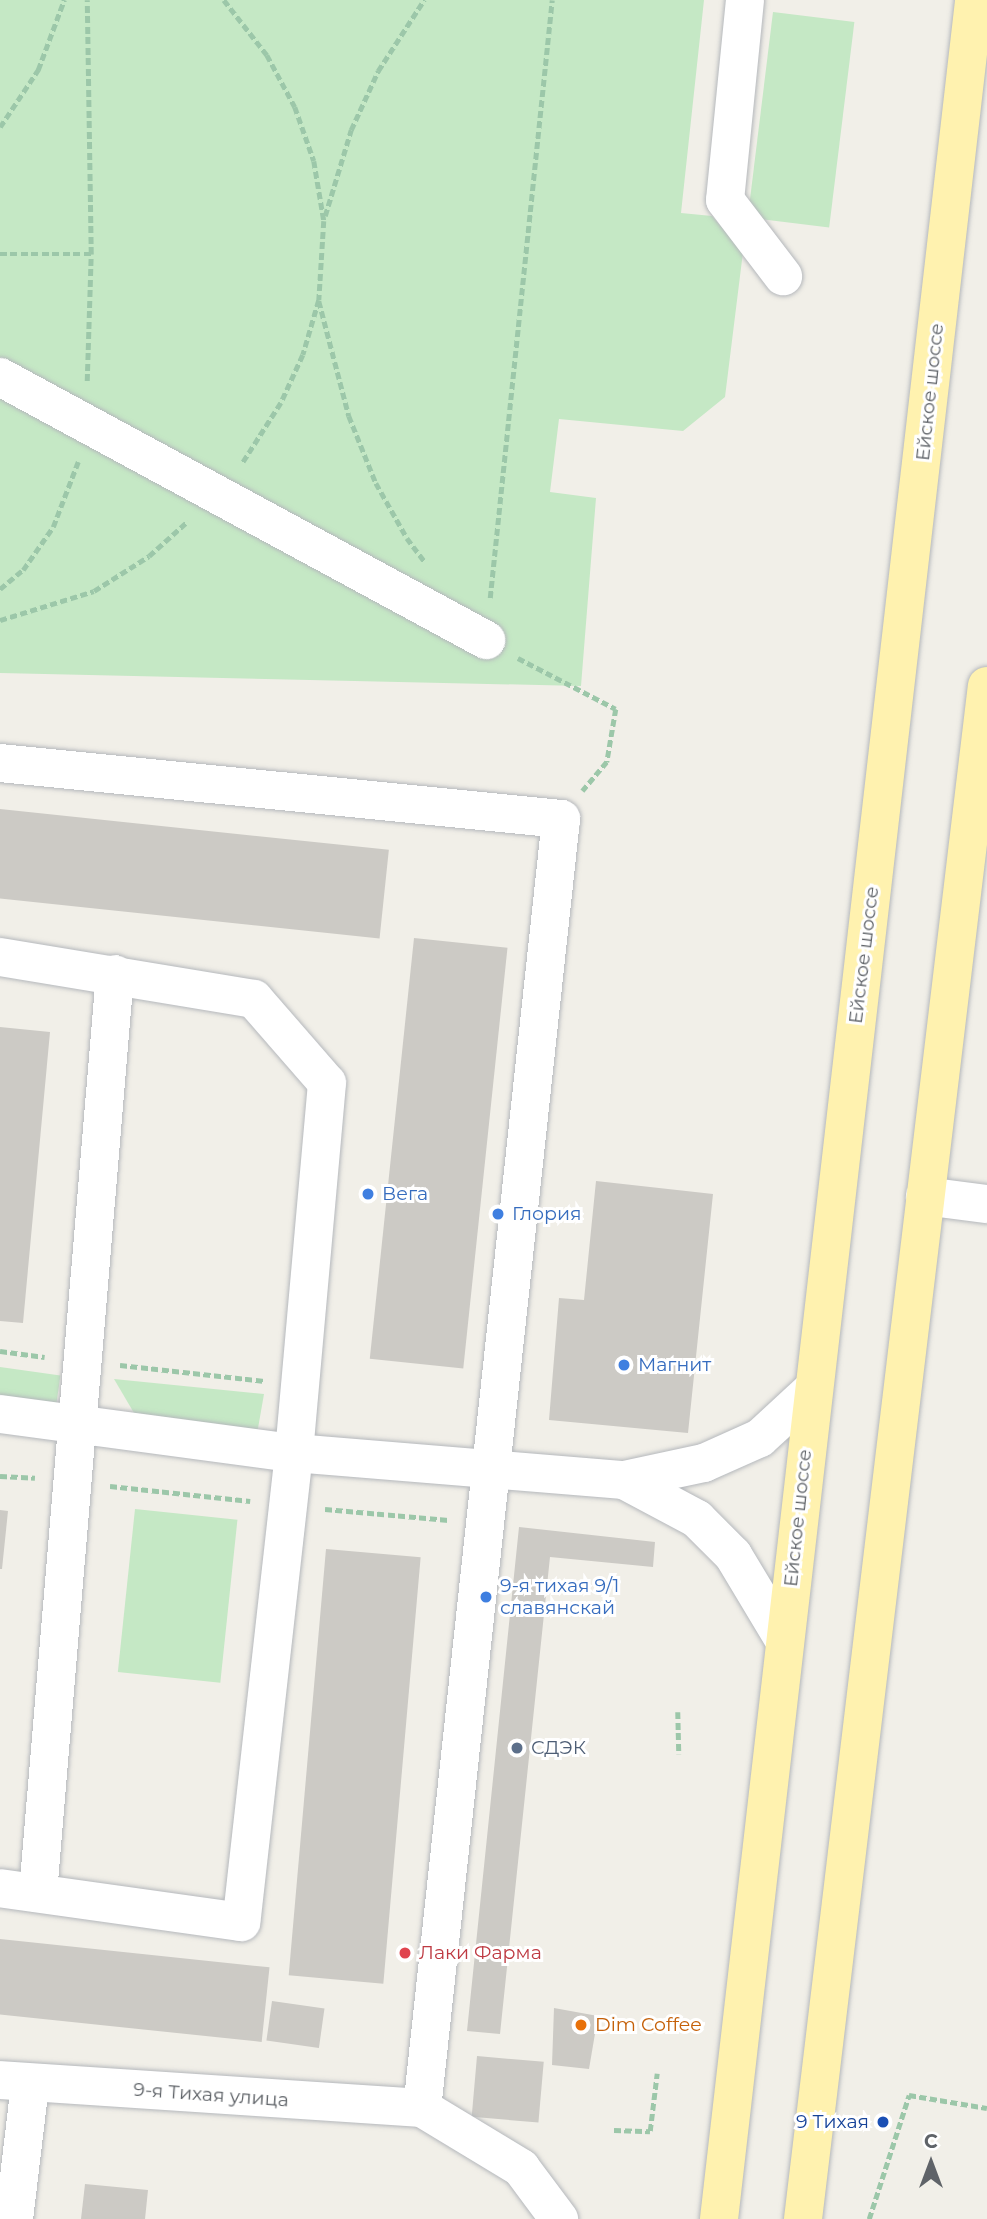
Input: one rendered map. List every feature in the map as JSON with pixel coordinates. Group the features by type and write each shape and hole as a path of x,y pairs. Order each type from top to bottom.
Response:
{"main road":[{"name":"Ейское шоссе","path":"719,2219 812,1390 891,732 974,0"},
{"path":"803,2219 987,686"}],"street":[{"path":"745,0 724,200 783,276"},
{"path":"0,377 486,640"},
{"path":"0,763 561,819 422,2108 522,2168 559,2219"},
{"path":"0,957 254,999 327,1083 294,1452 241,1922 0,1888"},
{"path":"38,1893 115,974"},
{"path":"925,1196 987,1204"},
{"path":"0,1414 294,1452 491,1471 624,1480 704,1462 760,1438 812,1390"},
{"path":"624,1480 697,1519 733,1555 784,1640"},
{"path":"14,2219 15,2082"},
{"name":"9-я Тихая улица","path":"15,2082 422,2108"}],"path":[{"path":"0,127 38,70 64,0"},
{"path":"0,589 23,570 53,527 77,466 86,423 91,254 87,0"},
{"path":"224,0 267,55 295,107 314,161 324,221"},
{"path":"0,620 94,590 149,556 217,495 253,449 281,403 303,355 319,300 324,221 351,130 377,71 424,0"},
{"path":"552,0 486,640 616,709 607,762 561,819"},
{"path":"0,254 91,254"},
{"path":"319,300 349,416 376,483 407,538 431,569"},
{"path":"0,1351 300,1385"},
{"path":"0,1476 72,1481 288,1506 485,1524"},
{"path":"678,1712 679,1754"},
{"path":"614,2130 650,2131 657,2073"},
{"path":"869,2219 909,2095 987,2108"}],"green space":[{"path":"0,0 704,0 681,213 712,216 743,252 725,397 683,431 559,419 550,492 596,498 581,686 0,673"},
{"path":"773,12 854,22 829,227 748,217"},
{"path":"0,1367 60,1375 57,1403 0,1395"},
{"path":"114,1379 264,1394 257,1434 134,1413"},
{"path":"135,1509 237,1520 220,1683 118,1672"}],"building":[{"path":"0,809 389,850 380,938 0,898"},
{"path":"414,938 507,948 463,1369 370,1359"},
{"path":"0,1027 50,1032 23,1323 0,1321"},
{"path":"596,1181 713,1194 688,1433 549,1420 559,1298 584,1300"},
{"path":"0,1510 8,1511 2,1569 0,1569"},
{"path":"519,1527 655,1542 653,1567 550,1557 500,2034 467,2031"},
{"path":"326,1549 421,1557 383,1984 289,1975"},
{"path":"0,1939 270,1967 262,2042 0,2014"},
{"path":"272,2001 324,2008 319,2048 266,2041"},
{"path":"554,2008 598,2016 589,2069 552,2065"},
{"path":"477,2056 544,2062 538,2123 472,2117"},
{"path":"85,2184 148,2190 145,2219 81,2219"}],"place":[{"name":"Вега","path":"368,1194"},
{"name":"Глория","path":"498,1214"},
{"name":"Магнит","path":"624,1365"},
{"name":"9-я тихая 9/1 славянскай","path":"486,1597"},
{"name":"СДЭК","path":"517,1748"},
{"name":"Лаки Фарма","path":"405,1953"},
{"name":"Dim Coffee","path":"581,2025"},
{"name":"9 Тихая","path":"883,2122"}]}
